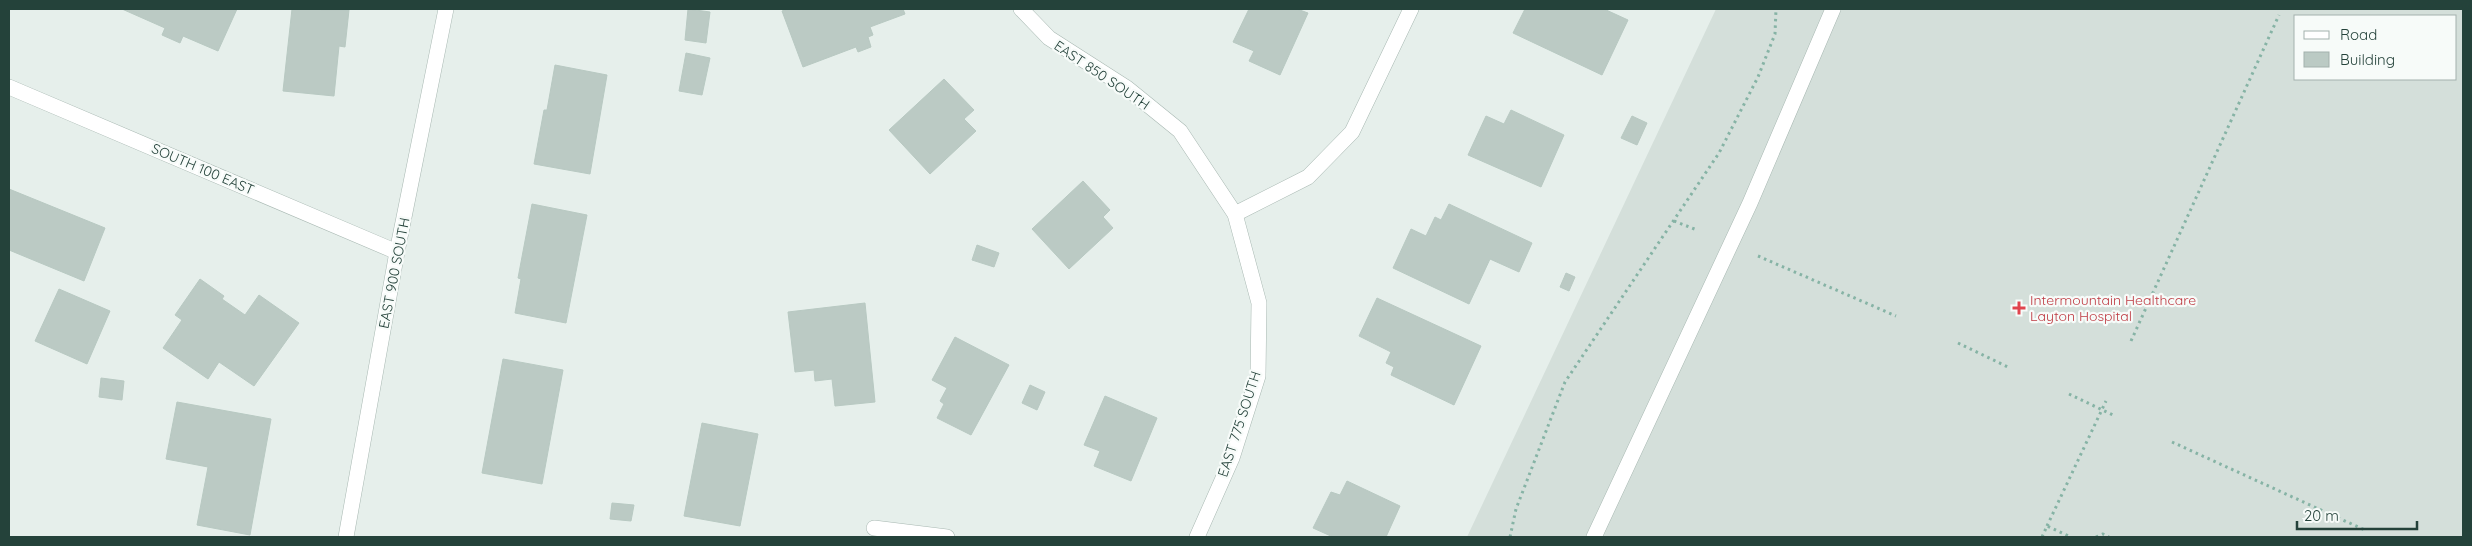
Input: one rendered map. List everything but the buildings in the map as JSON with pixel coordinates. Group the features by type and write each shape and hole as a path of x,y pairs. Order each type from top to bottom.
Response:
{"street":[{"name":"EAST 900 SOUTH","path":"346,537 397,252 446,9"},
{"name":"EAST 850 SOUTH","path":"1021,9 1049,38 1127,88 1180,131 1235,214"},
{"path":"1235,214 1308,177 1352,132 1411,9"},
{"path":"1594,537 1750,203 1833,9"},
{"name":"SOUTH 100 EAST","path":"9,87 397,252"},
{"name":"EAST 775 SOUTH","path":"1198,537 1232,458 1258,376 1259,303 1235,214"},
{"path":"874,528 947,537"}],"path":[{"path":"1510,537 1516,509 1565,382 1720,153 1758,77 1775,34 1776,9"},
{"path":"2131,341 2279,15"},
{"path":"1674,221 1697,230"},
{"path":"1758,256 1896,316"},
{"path":"1958,343 2010,368"},
{"path":"2070,394 2113,415"},
{"path":"2042,537 2106,401"},
{"path":"2172,442 2368,531"},
{"path":"2047,526 2071,537"},
{"path":"2096,537 2103,534 2109,537"}],"shaded area":[{"name":"Intermountain Healthcare Layton Hospital","path":"1716,9 2463,9 2463,537 1467,537"}],"place":[{"name":"Intermountain Healthcare Layton Hospital","path":"2019,308"}]}
